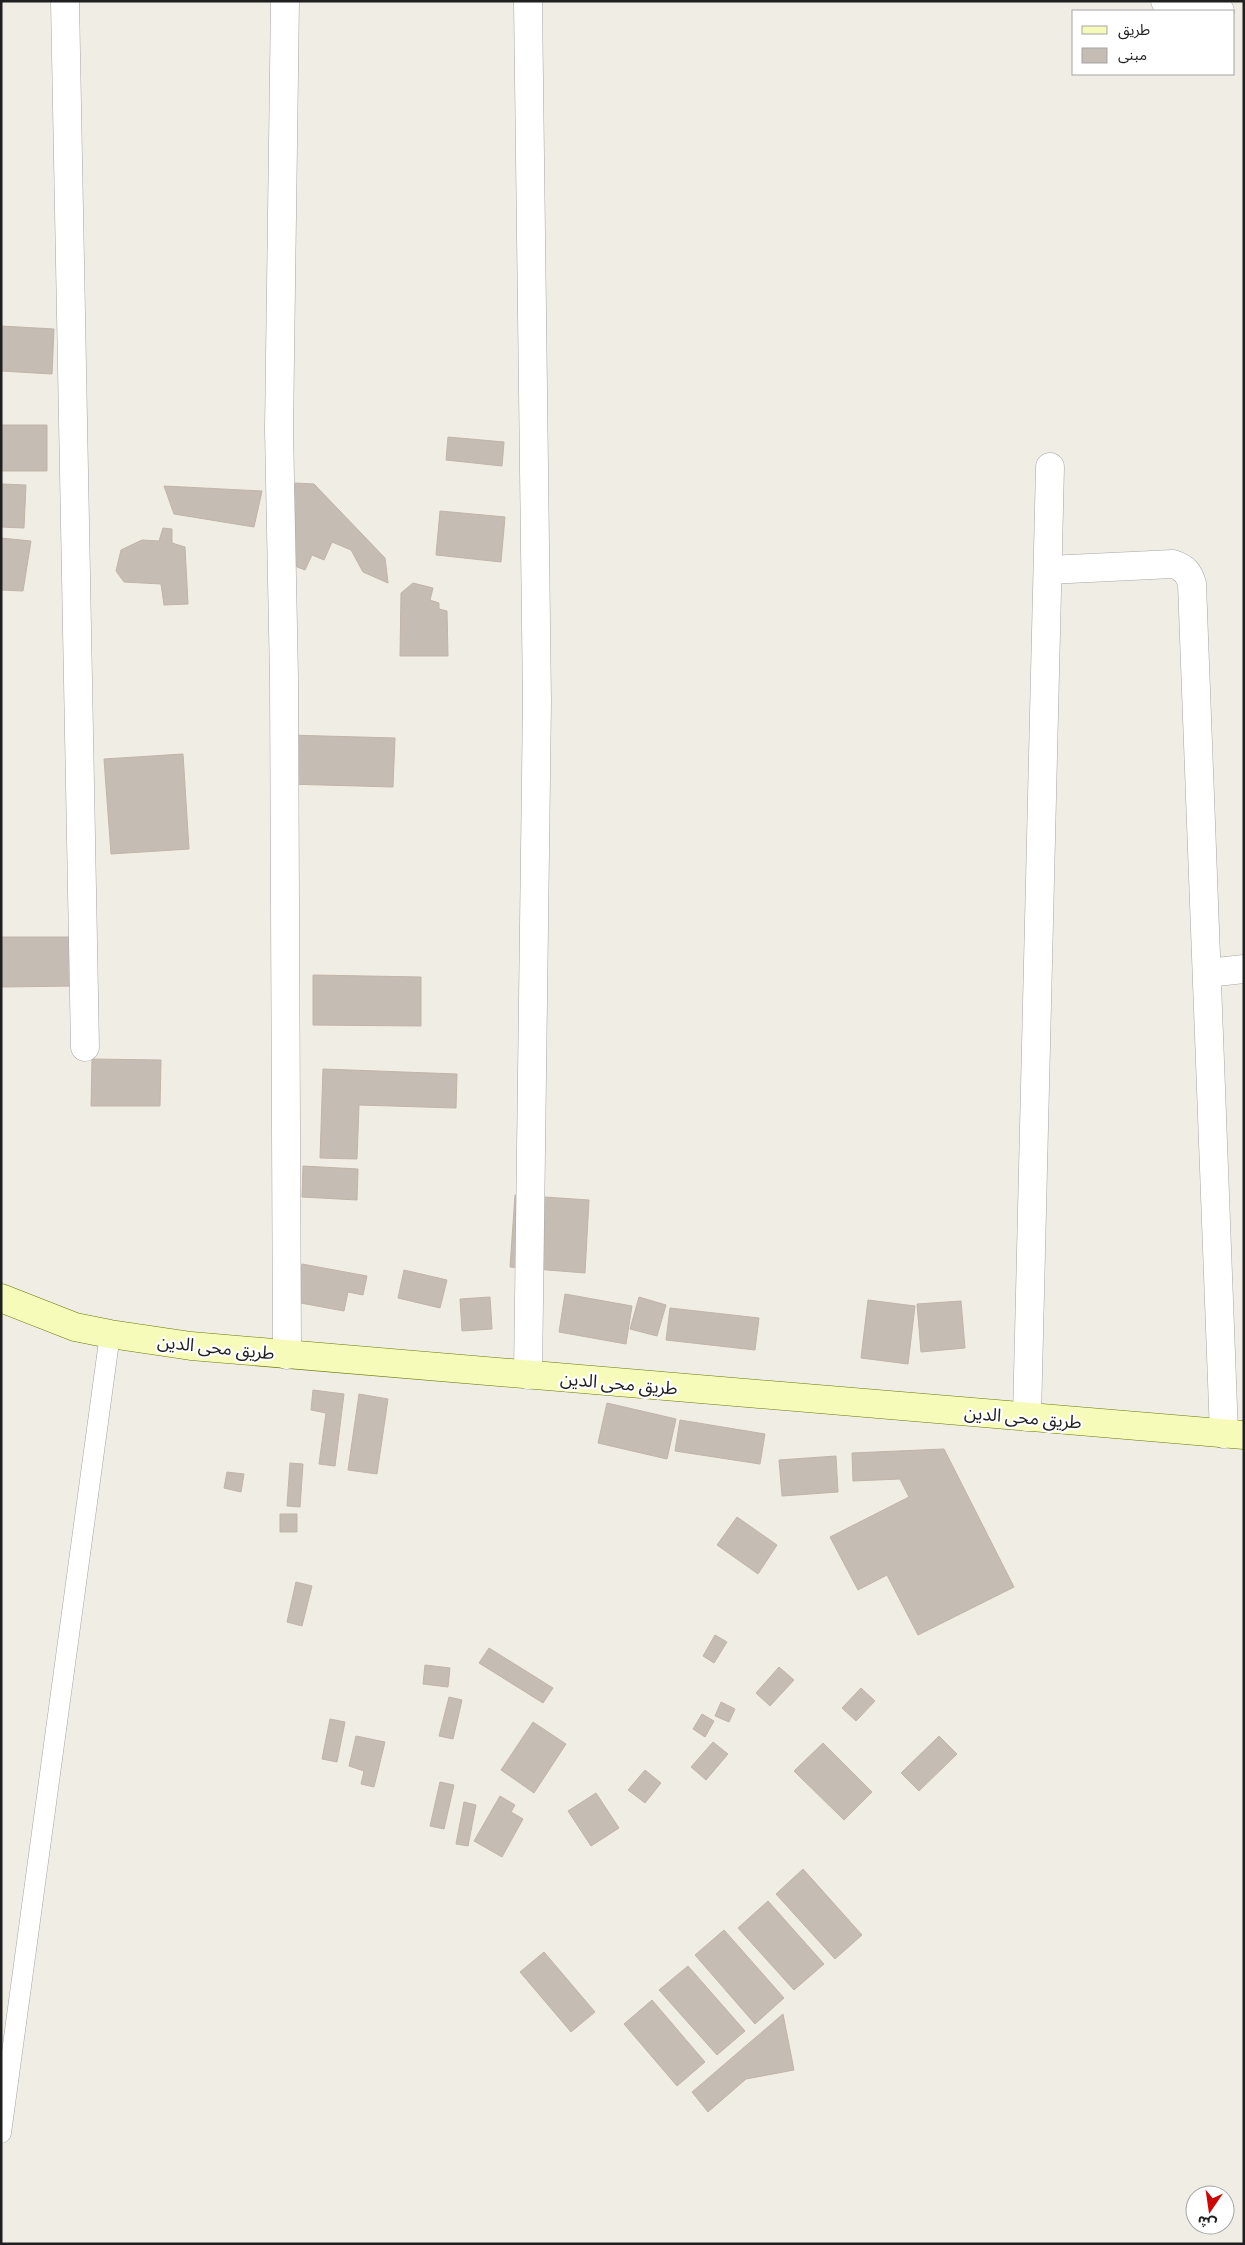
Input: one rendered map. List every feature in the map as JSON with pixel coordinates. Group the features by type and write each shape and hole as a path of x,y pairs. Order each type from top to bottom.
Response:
{"street":[{"path":"65,1 85,1047"},
{"path":"285,1 279,430 284,688 287,1355"},
{"path":"528,1 536,702 528,1375"},
{"path":"1164,1 1214,10"},
{"path":"1027,1417 1050,467"},
{"path":"1048,570 1173,564 1183,567 1189,575 1192,584 1197,751 1234,1435"},
{"path":"1208,973 1244,969"},
{"name":"طريق محى الدين","path":"1,1298 75,1327 191,1346 1234,1435"}],"lane":[{"path":"1,2133 7,2051 110,1334"}],"building":[{"path":"1,326 54,329 52,374 1,371"},
{"path":"1,425 47,425 47,471 1,471"},
{"path":"448,437 504,442 502,466 446,460"},
{"path":"295,483 314,484 385,558 388,583 363,572 351,550 332,542 324,560 312,555 305,570 292,565"},
{"path":"1,484 26,485 24,528 1,527"},
{"path":"164,486 262,491 254,527 174,514"},
{"path":"440,511 505,517 501,562 436,555"},
{"path":"163,528 172,529 172,543 185,547 188,604 164,605 161,584 124,582 116,571 121,550 142,540 159,541"},
{"path":"1,538 31,541 23,591 1,590"},
{"path":"413,583 433,588 430,600 439,603 439,609 447,611 448,656 400,656 401,593"},
{"path":"288,735 395,738 393,787 287,784"},
{"path":"183,754 189,849 111,854 104,759"},
{"path":"1,937 76,937 76,986 1,987"},
{"path":"313,975 421,977 421,1026 313,1025"},
{"path":"92,1059 161,1060 160,1106 91,1106"},
{"path":"323,1069 457,1074 456,1108 359,1105 357,1159 320,1158"},
{"path":"303,1166 358,1169 357,1200 302,1197"},
{"path":"515,1195 589,1200 585,1273 510,1267"},
{"path":"302,1264 367,1276 363,1295 348,1292 344,1311 295,1302"},
{"path":"404,1270 447,1280 440,1308 398,1298"},
{"path":"565,1294 632,1306 626,1344 559,1332"},
{"path":"490,1297 492,1329 462,1331 460,1299"},
{"path":"639,1297 666,1305 657,1336 630,1329"},
{"path":"868,1300 915,1306 908,1364 861,1358"},
{"path":"961,1301 965,1348 921,1352 917,1304"},
{"path":"670,1308 759,1318 755,1350 666,1340"},
{"path":"313,1390 344,1394 335,1466 319,1464 326,1413 311,1410"},
{"path":"359,1394 388,1399 377,1474 348,1470"},
{"path":"607,1403 676,1419 667,1459 598,1443"},
{"path":"680,1420 765,1434 760,1464 675,1451"},
{"path":"944,1449 1014,1587 918,1635 887,1575 858,1590 830,1537 909,1497 900,1479 853,1481 852,1453"},
{"path":"836,1456 838,1492 782,1496 779,1460"},
{"path":"290,1463 303,1464 300,1507 287,1506"},
{"path":"227,1472 244,1474 241,1492 224,1488"},
{"path":"280,1514 297,1514 297,1532 280,1532"},
{"path":"737,1517 777,1545 758,1574 717,1545"},
{"path":"296,1582 312,1586 302,1626 287,1622"},
{"path":"715,1635 727,1642 714,1663 703,1656"},
{"path":"489,1648 553,1688 543,1703 479,1663"},
{"path":"425,1665 450,1668 448,1687 423,1684"},
{"path":"779,1667 794,1680 770,1706 756,1693"},
{"path":"861,1688 875,1701 856,1721 842,1708"},
{"path":"449,1697 462,1700 453,1739 439,1736"},
{"path":"721,1702 735,1709 729,1722 715,1716"},
{"path":"702,1714 714,1721 705,1737 693,1729"},
{"path":"330,1719 345,1722 337,1762 322,1759"},
{"path":"533,1722 566,1744 534,1793 501,1770"},
{"path":"356,1736 385,1742 374,1787 361,1784 364,1771 349,1766"},
{"path":"939,1736 957,1754 919,1791 901,1773"},
{"path":"713,1742 728,1754 706,1780 691,1767"},
{"path":"823,1743 872,1792 844,1820 794,1771"},
{"path":"645,1770 661,1783 645,1803 628,1790"},
{"path":"440,1782 454,1785 444,1829 430,1826"},
{"path":"596,1793 619,1828 591,1846 568,1811"},
{"path":"500,1796 515,1805 511,1812 523,1819 502,1857 474,1841"},
{"path":"464,1802 476,1805 468,1846 456,1844"},
{"path":"803,1869 862,1935 835,1959 776,1894"},
{"path":"768,1901 824,1964 794,1990 738,1928"},
{"path":"724,1930 784,1998 755,2024 695,1955"},
{"path":"544,1952 595,2012 571,2032 520,1972"},
{"path":"688,1966 745,2031 717,2055 659,1990"},
{"path":"652,2000 705,2062 677,2086 624,2024"},
{"path":"783,2014 794,2070 746,2079 708,2112 692,2092"}]}
